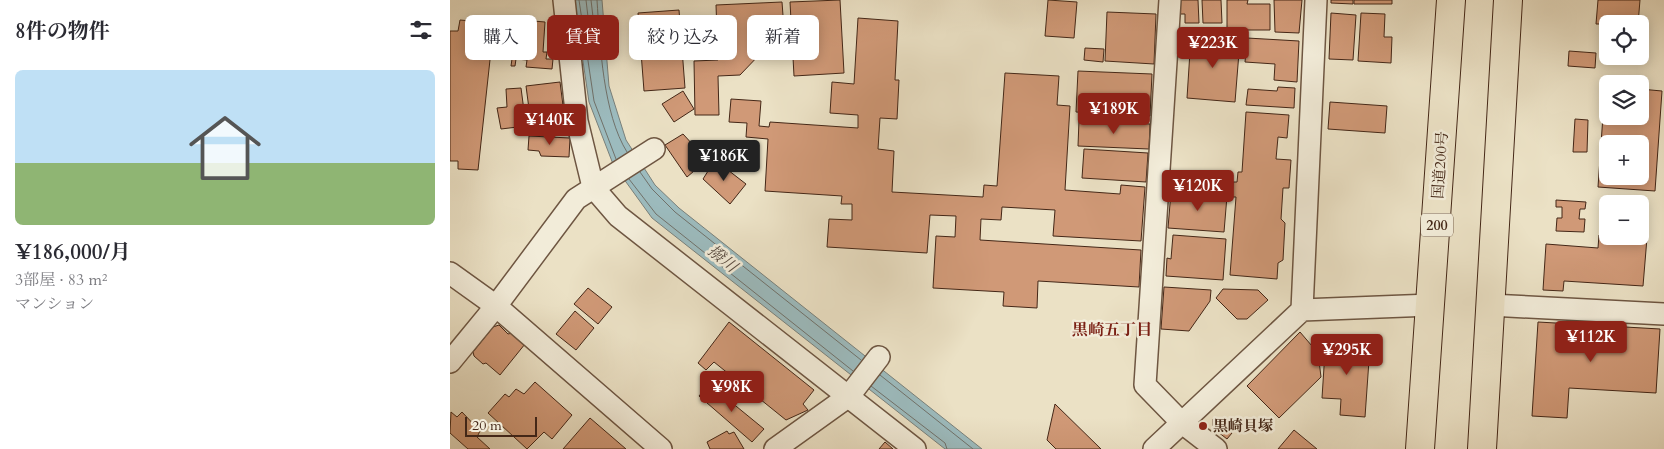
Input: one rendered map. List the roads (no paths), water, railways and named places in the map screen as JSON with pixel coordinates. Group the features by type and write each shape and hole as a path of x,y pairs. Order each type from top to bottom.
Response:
{"highway":[{"name":"国道200号","path":"1420,449 1451,0"},
{"path":"1482,449 1508,0"}],"street":[{"path":"554,0 573,0"},
{"path":"564,0 577,121 601,181 618,216 854,389 915,449"},
{"path":"1170,0 1145,385 1181,422 1216,449"},
{"path":"1302,310 1316,0"},
{"path":"450,362 496,306 576,199 648,152"},
{"path":"450,272 496,306 661,449"},
{"path":"1154,449 1302,310 1431,305"},
{"path":"1490,305 1664,314"},
{"path":"775,449 854,389 879,357"}],"water":[{"path":"574,0 602,0 603,15 576,15"},
{"name":"撥川","path":"583,60 607,60 609,86 626,140 655,185 679,208 982,449 945,449 652,218 613,164 589,102"}],"place":[{"name":"黒崎貝塚","path":"1203,426"}],"district":[{"name":"黒崎五丁目","path":"1112,329"}]}
